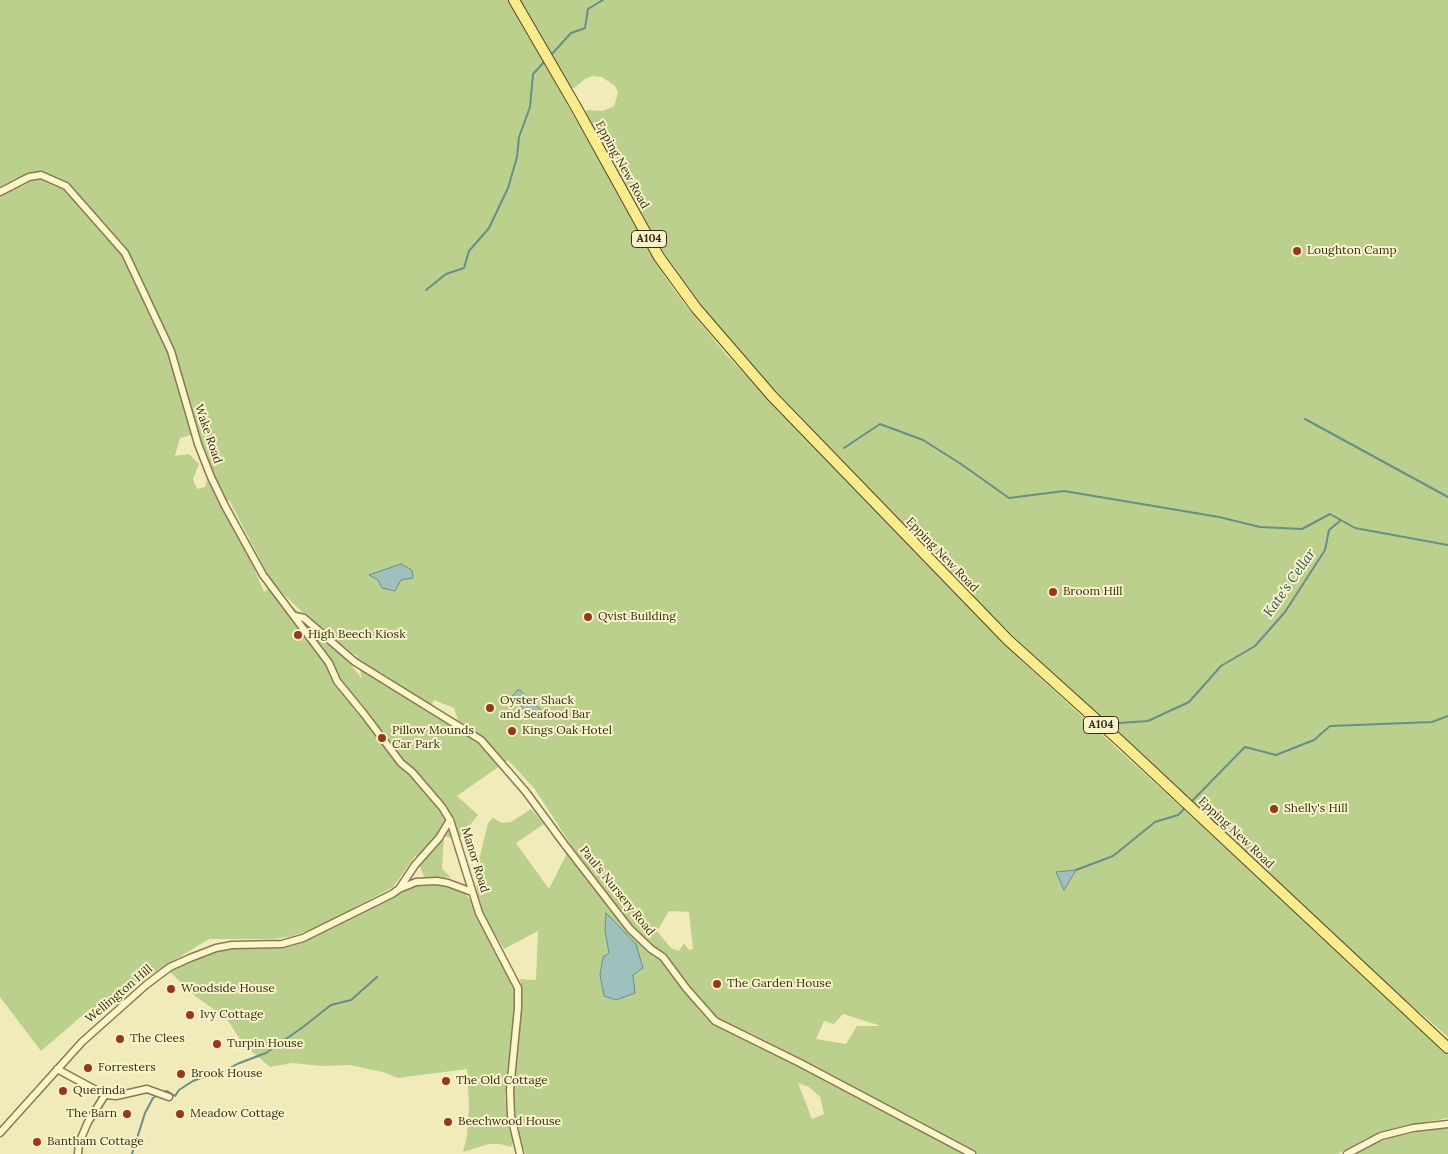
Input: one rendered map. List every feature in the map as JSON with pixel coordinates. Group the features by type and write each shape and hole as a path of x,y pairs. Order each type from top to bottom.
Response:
{"main road":[{"name":"Epping New Road","path":"514,0 659,257 696,308 772,396 1008,640 1121,742 1448,1048"}],"street":[{"name":"Wake Road","path":"1,190 29,177 41,175 66,186 125,253 171,351 198,444 211,477 263,575 295,616 304,618 355,662 423,704"},
{"name":"Manor Road","path":"295,616 329,662 336,682 364,714 401,763 412,772 442,807 450,820 457,837 479,913 518,988 518,1008 510,1090 511,1116 520,1154"},
{"name":"Paul's Nursery Road","path":"423,704 481,740 526,792 630,929 651,949 663,957 686,988 716,1021 972,1154"},
{"name":"Wellington Hill","path":"399,889 415,865 439,838 450,820"},
{"name":"Wellington Hill","path":"0,1133 64,1059 100,1024 146,984 170,968 216,948 232,945 282,944 303,938 416,882 437,881 472,892"},
{"path":"57,1069 105,1095 116,1096 147,1089 169,1097"},
{"path":"78,1154 79,1143 88,1122 105,1095"},
{"path":"1348,1154 1381,1136 1413,1128 1448,1124"}],"green space":[{"path":"0,0 508,0 664,275 686,306 725,353 1025,664 1347,959 1448,1055 1448,1118 1394,1128 1365,1139 1338,1154 526,1154 518,1137 510,1108 522,995 520,979 536,980 538,931 504,949 484,916 478,901 477,868 488,823 493,818 502,823 511,822 531,809 544,824 516,843 549,889 571,845 534,788 508,760 457,796 478,815 458,840 444,836 442,869 451,877 425,880 416,855 393,887 316,928 289,937 272,939 209,939 129,988 103,1013 91,1008 41,1051 0,997","holes":["198,433 212,467 205,487 197,489 193,479 199,464 189,454 175,456 180,438","229,500 273,584 328,637 270,587 264,592 248,554 222,503","330,637 357,656 362,679","434,700 454,708 458,720 431,707","669,911 689,912 693,949 689,950 684,943 679,951 671,948 657,931","606,913 616,1000 604,996 600,975 603,957 609,953 605,930","843,1014 879,1026 857,1026 846,1044 816,1039 824,1021 834,1024","798,1083 809,1087 820,1097 824,1114 812,1119"]},
{"path":"520,0 1448,0 1448,1037 1371,970 1097,716 963,588 737,350 698,304 663,252 584,113 587,110 603,111 614,106 618,93 615,86 602,77 592,76 571,88 562,78"},
{"path":"423,882 439,883 458,889 466,895 509,972 514,986 516,1000 505,1097 514,1141 511,1147 489,1144 463,1152 467,1136 469,1105 467,1069 398,1078 383,1072 349,1065 323,1066 292,1063 270,1067 243,1044 227,1019 195,996 169,971 197,957 217,950 290,944 408,887"},
{"path":"1448,1126 1448,1154 1352,1154 1392,1137"}],"water":[{"path":"401,564 412,570 413,578 401,580 395,591 382,588 378,580 369,575"},
{"path":"518,690 541,710 541,713 536,718 533,718 513,698 513,695"},
{"path":"1076,870 1064,890 1056,872"},
{"path":"606,913 636,944 643,968 633,975 635,993 616,1000 604,996 600,975 603,957 609,953 605,930"}],"waterway":[{"path":"551,55 571,33 585,28 588,9 603,0"},
{"path":"426,290 446,274 464,268 469,251 489,228 508,188 517,157 519,137 530,107 533,74 546,60"},
{"path":"1305,419 1448,497"},
{"path":"844,448 880,424 923,440 1009,498 1064,491 1219,517 1260,527 1302,529 1330,514 1355,528 1448,545"},
{"name":"Kate's Cellar","path":"1119,723 1148,721 1189,702 1221,666 1255,646 1285,612 1325,550 1329,530 1340,521"},
{"path":"1190,803 1245,747 1276,755 1314,740 1330,726 1432,722 1448,716"},
{"path":"1076,870 1113,856 1155,822 1178,815 1185,808"},
{"path":"164,1092 167,1091 175,1096 179,1090 193,1081 206,1076 218,1075 237,1064 266,1053 331,1005 351,1000 377,977"},
{"path":"132,1154 145,1113 153,1098 158,1095"}],"place":[{"name":"Loughton Camp","path":"1297,251"},
{"name":"Broom Hill","path":"1053,592"},
{"name":"Qvist Building","path":"588,617"},
{"name":"High Beech Kiosk","path":"298,635"},
{"name":"Oyster Shack and Seafood Bar","path":"490,708"},
{"name":"Kings Oak Hotel","path":"512,731"},
{"name":"Pillow Mounds Car Park","path":"382,738"},
{"name":"Shelly's Hill","path":"1274,809"},
{"name":"The Garden House","path":"717,984"},
{"name":"Woodside House","path":"171,989"},
{"name":"Ivy Cottage","path":"190,1015"},
{"name":"The Clees","path":"120,1039"},
{"name":"Turpin House","path":"217,1044"},
{"name":"Forresters","path":"88,1068"},
{"name":"Brook House","path":"181,1074"},
{"name":"The Old Cottage","path":"446,1081"},
{"name":"Querinda","path":"63,1091"},
{"name":"The Barn","path":"127,1114"},
{"name":"Meadow Cottage","path":"180,1114"},
{"name":"Beechwood House","path":"448,1122"},
{"name":"Bantham Cottage","path":"37,1142"}]}
